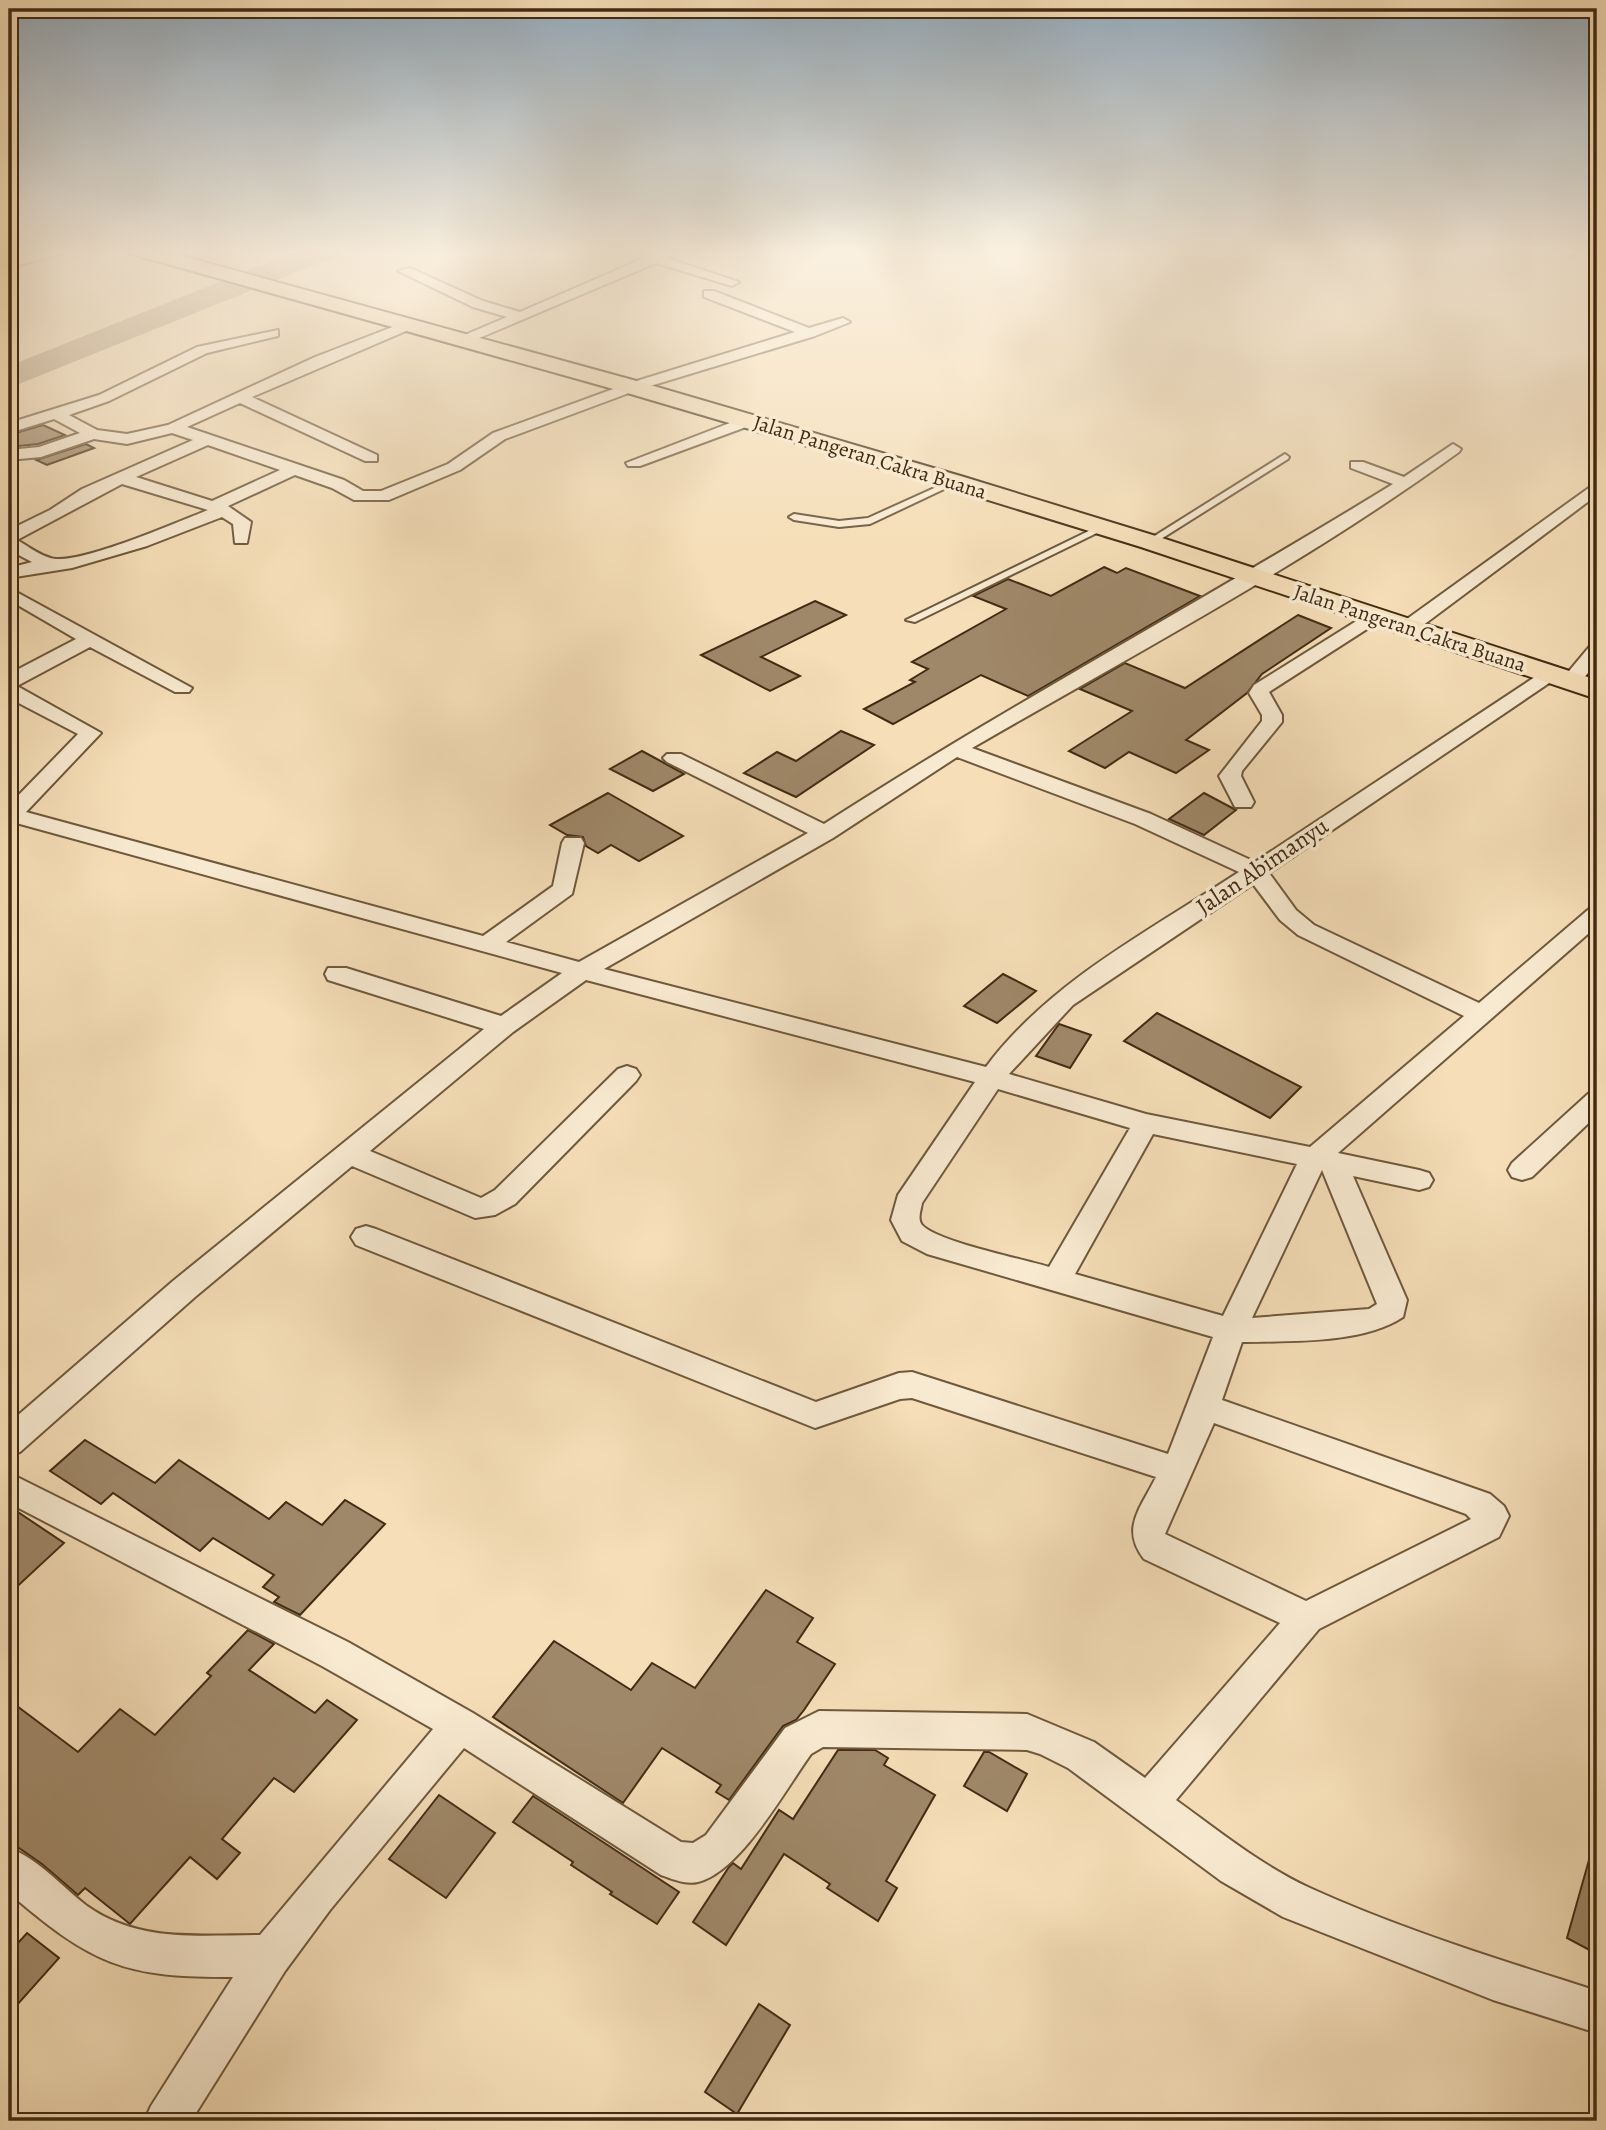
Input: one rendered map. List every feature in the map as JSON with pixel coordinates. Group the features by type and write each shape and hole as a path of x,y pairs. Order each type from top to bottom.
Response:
{"main road":[{"name":"Jalan Pangeran Cakra Buana","path":"494,348 1104,527 1597,690"}],"street":[{"path":"9,428 56,414 150,377 209,348"},
{"path":"56,414 93,434 127,439 173,428 353,348"},
{"path":"173,428 338,484 360,496 383,496 454,467 499,436 632,387 759,348"},
{"path":"240,397 371,458"},
{"path":"634,463 748,421"},
{"path":"9,454 41,452 93,434"},
{"path":"9,537 56,514 88,493 206,440"},
{"path":"9,1442 184,1289 504,1026 582,971 825,833 955,749 1255,578 1406,483 1454,449"},
{"path":"1357,465 1406,483"},
{"path":"9,573 48,564 76,562 219,508 292,470"},
{"path":"124,479 219,508 242,522 242,539"},
{"path":"1407,628 1597,487"},
{"path":"9,543 48,564"},
{"path":"9,593 182,688"},
{"path":"1243,802 1230,776 1232,769 1272,722 1272,715 1259,694 1261,689 1374,617"},
{"path":"9,682 90,639"},
{"path":"1561,678 1597,650"},
{"name":"Jalan Abimanyu","path":"1324,1162 1392,1300 1392,1309 1375,1320 1292,1329 1231,1330 937,1246 912,1233 905,1220 908,1202 992,1078 1043,1017 1064,999 1256,871 1561,678"},
{"path":"9,690 91,733 10,814 582,971 992,1078 1146,1123 1419,1180"},
{"path":"955,749 1143,819 1256,871 1288,915 1306,930 1480,1014"},
{"path":"674,758 825,833"},
{"path":"487,945 564,890 573,843"},
{"path":"1306,1618 1156,1548 1147,1538 1149,1527 1203,1406 1231,1330 1324,1162 1384,1102 1480,1014 1597,914"},
{"path":"337,974 504,1026"},
{"path":"350,1154 475,1208 485,1208 505,1197 627,1075"},
{"path":"1522,1170 1597,1100"},
{"path":"1056,1280 1146,1123"},
{"path":"366,1237 815,1415 899,1386 912,1385 1176,1470"},
{"path":"1148,1804 1306,1618 1487,1527 1492,1516 1478,1504 1203,1406"},
{"path":"9,1487 335,1654 460,1726 675,1861 696,1863 720,1849 798,1741 820,1729 1027,1731 1081,1755 1235,1867 1297,1903 1493,1979 1597,2012"},
{"path":"174,2118 270,1956 316,1896 460,1726"},
{"path":"9,1868 92,1932 119,1946 151,1953 270,1956"}],"lane":[{"path":"1150,542 1285,457"},
{"path":"794,517 839,524 870,521 955,482"},
{"path":"911,620 1104,527"}],"building":[{"path":"43,425 65,435 38,444 9,447 9,435"},
{"path":"86,444 94,448 47,465 36,460"},
{"path":"1104,567 1117,573 1126,568 1200,596 1028,696 981,675 893,724 864,709 915,682 910,680 928,669 912,662 1006,609 973,596 1008,579 1051,596"},
{"path":"815,601 846,615 761,657 800,676 770,691 701,655"},
{"path":"1298,615 1331,628 1262,674 1247,693 1186,740 1209,750 1176,773 1129,752 1105,768 1069,751 1132,711 1080,689 1125,663 1185,688"},
{"path":"841,731 874,745 796,797 744,773 777,752 796,761"},
{"path":"642,751 684,774 653,791 610,769"},
{"path":"608,793 683,836 639,861 611,845 598,853 586,846 583,837 567,835 550,825"},
{"path":"1204,793 1236,810 1204,835 1169,819"},
{"path":"1003,974 1036,991 997,1023 964,1006"},
{"path":"1157,1013 1301,1087 1270,1118 1124,1041"},
{"path":"1059,1024 1091,1035 1070,1068 1036,1056"},
{"path":"85,1440 155,1483 179,1460 269,1519 286,1502 322,1525 345,1500 385,1524 300,1615 274,1602 279,1597 263,1587 274,1575 213,1538 200,1551 113,1493 101,1504 50,1471"},
{"path":"9,1506 64,1543 9,1594"},
{"path":"766,1590 813,1618 797,1642 835,1664 804,1710 796,1720 783,1726 729,1800 716,1792 721,1785 662,1748 623,1803 493,1717 554,1641 631,1690 652,1663 695,1688"},
{"path":"248,1630 274,1644 249,1670 315,1713 327,1700 357,1720 294,1792 274,1778 222,1839 240,1853 217,1879 190,1857 130,1924 85,1888 78,1895 42,1864 9,1841 9,1700 78,1752 120,1709 155,1735 211,1676 207,1673"},
{"path":"838,1750 875,1750 888,1758 884,1765 935,1795 886,1881 897,1888 878,1921 827,1888 830,1884 784,1854 726,1945 693,1922 729,1867 733,1863 741,1869 779,1810 793,1819"},
{"path":"984,1752 989,1752 1027,1774 1007,1811 964,1786"},
{"path":"439,1795 495,1833 446,1898 389,1859"},
{"path":"533,1796 679,1892 657,1924 610,1894 612,1892 571,1865 573,1862 513,1822"},
{"path":"1589,1860 1597,1861 1597,1954 1567,1938"},
{"path":"27,1933 59,1958 9,2014 9,1953"},
{"path":"759,2004 790,2025 737,2114 705,2092"}],"waterway":[{"path":"9,378 82,348"}]}
